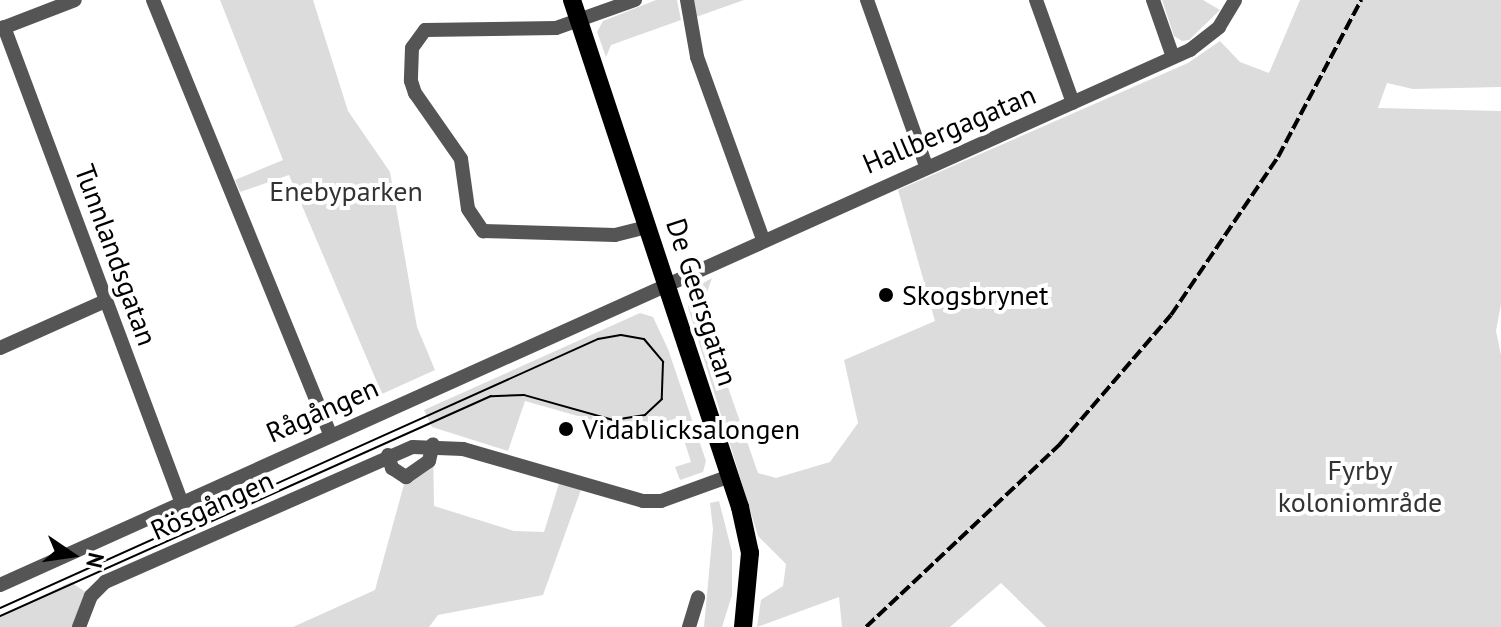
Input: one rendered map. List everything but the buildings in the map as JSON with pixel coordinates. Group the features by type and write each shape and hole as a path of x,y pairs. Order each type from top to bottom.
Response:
{"main road":[{"name":"De Geersgatan","path":"572,0 730,476 750,553 743,627"}],"street":[{"path":"2,28 75,0"},
{"path":"153,0 330,434"},
{"path":"635,0 548,29 425,30 412,48 415,93 461,159 468,209 483,231 615,235 647,227"},
{"path":"687,0 697,57 763,239"},
{"path":"867,0 926,166"},
{"path":"1036,0 1073,103"},
{"path":"1153,0 1173,57"},
{"name":"Hallbergagatan","path":"666,285 1173,57 1210,36 1235,0"},
{"name":"Tunnlandsgatan","path":"2,28 181,501"},
{"name":"Rågången","path":"0,585 666,285"},
{"path":"0,348 105,301"},
{"path":"388,455 392,468 406,477 422,469 433,444"},
{"name":"Rösgången","path":"79,627 91,596 105,582 388,455 433,444 643,501 661,501 730,476"},
{"path":"689,627 698,597"}],"green space":[{"name":"Enebyparken","path":"220,0 313,0 348,111 390,172 417,327 435,370 382,394 289,175 240,192 235,180 283,160"},
{"path":"656,0 677,0 681,20 611,45 606,57 597,32 603,21"},
{"path":"693,0 744,0 696,17"},
{"path":"1162,0 1203,0 1220,10 1189,40 1182,41 1174,36"},
{"name":"Fyrby koloniområde","path":"1300,0 1501,0 1501,87 1413,89 1387,83 1378,108 1501,111 1501,304 1496,331 1501,355 1501,627 1046,627 1001,583 950,627 842,627 839,597 757,627 761,600 783,586 786,564 758,536 688,307 691,290 712,278 701,310 758,473 776,478 830,462 858,423 844,360 935,321 898,190 1188,63 1220,41 1240,62 1269,73"},
{"path":"640,313 653,317 668,349 706,461 703,472 680,480 675,467 691,462 677,418 634,432 525,401 508,451 432,427 424,410"},
{"path":"433,444 434,506 514,531 544,532 561,477 583,484 543,595 438,615 429,627 293,627 375,590 406,477 415,474"},
{"path":"719,501 732,552 732,595 722,627 704,627 713,529 710,503"},
{"path":"71,582 91,596 79,627 0,627 0,616"}],"tram line":[{"path":"0,608 598,339 621,335 644,339 663,362 662,399 645,415 613,420 524,395 491,396 0,616"}],"railway":[{"path":"866,627 1060,444 1171,315 1278,157 1361,0"}],"place":[{"name":"Skogsbrynet","path":"886,295"},
{"name":"Vidablicksalongen","path":"566,429"}]}
